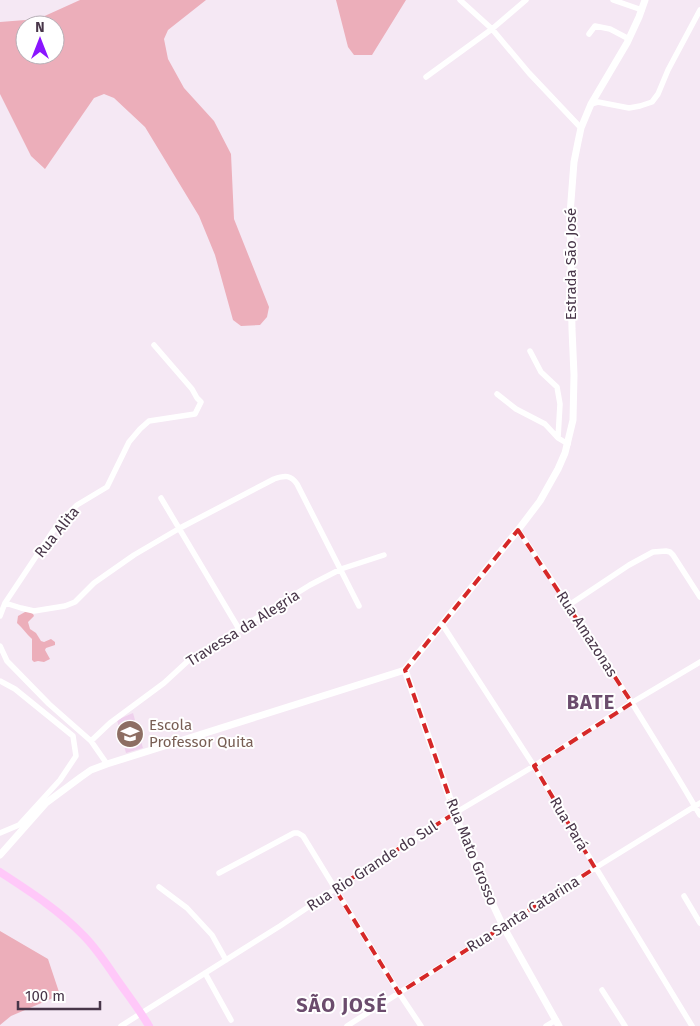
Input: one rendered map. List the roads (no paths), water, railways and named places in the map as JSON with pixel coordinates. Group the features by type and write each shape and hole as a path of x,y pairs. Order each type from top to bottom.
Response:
{"main road":[{"path":"0,872 60,914 83,934 149,1026"}],"street":[{"path":"460,0 492,29 529,73 582,128"},
{"path":"426,76 492,29 526,0"},
{"path":"613,0 642,10"},
{"name":"Estrada São José","path":"405,670 540,501 562,461 573,420 574,384 570,214 574,162 582,128 591,104 629,40 645,0"},
{"path":"591,104 598,102 629,108 652,102 658,94 668,70 699,14"},
{"path":"590,34 595,26 610,29 629,40"},
{"name":"Rua Alita","path":"0,616 5,603 64,517 77,505 107,487 129,442 140,429 150,421 195,414 201,405 192,389 154,345"},
{"path":"530,351 541,372 556,387 560,404 558,438"},
{"path":"498,394 516,409 544,424 558,438 568,444"},
{"path":"5,603 34,610 65,606 75,602 94,583 134,555 180,528 274,479 290,476 293,478 359,606"},
{"path":"162,498 239,629"},
{"name":"Rua Amazonas","path":"518,530 632,703 697,805 700,815"},
{"path":"569,605 629,565 657,551 670,552 700,597"},
{"name":"Travessa da Alegria","path":"91,741 110,723 164,683 189,660 310,585 341,569 384,555"},
{"name":"Rua Pará","path":"442,624 534,766 692,1026"},
{"path":"0,646 7,661 49,704 91,741 107,764"},
{"name":"Rua Rio Grande do Sul","path":"122,1026 455,813 700,662"},
{"path":"0,855 46,803 91,770 405,670"},
{"name":"Rua Mato Grosso","path":"405,670 472,858 503,926 557,1023"},
{"path":"0,681 15,689 73,736 76,756 60,780 19,824 0,833"},
{"name":"Rua Santa Catarina","path":"347,1026 697,805"},
{"path":"220,873 294,833 304,836 399,994 421,1026"},
{"path":"159,886 187,908 212,936 226,960"},
{"path":"684,896 700,923"},
{"path":"205,973 231,1020"},
{"path":"602,990 625,1026"},
{"path":"546,1026 557,1023"}],"place":[{"name":"Escola Professor Quita","path":"130,734"}],"district":[{"name":"BATE","path":"591,702"},
{"name":"SÃO JOSÉ","path":"342,1005"}]}
